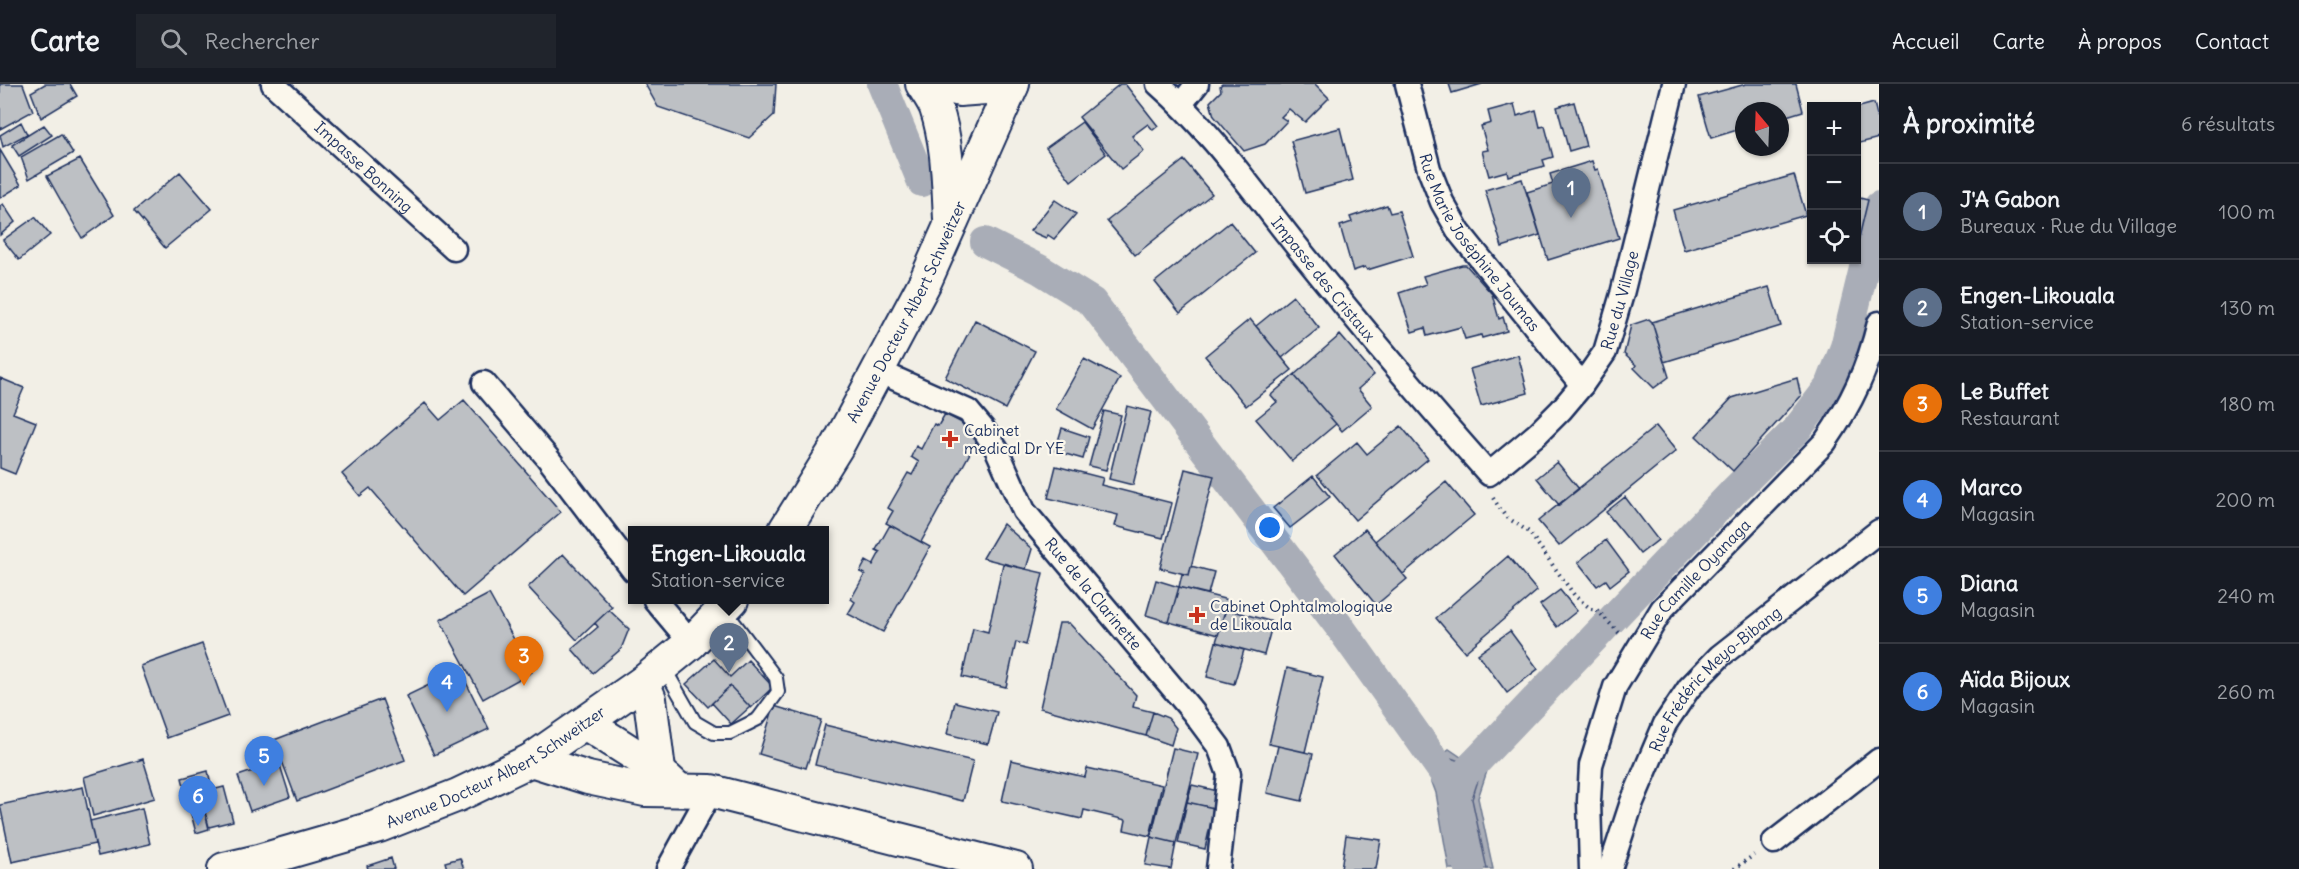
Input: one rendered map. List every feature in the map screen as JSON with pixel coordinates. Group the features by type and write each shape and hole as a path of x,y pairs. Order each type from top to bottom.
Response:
{"main road":[{"path":"922,84 936,107 947,173 950,223"},
{"path":"944,84 959,90 1013,85"},
{"name":"Avenue Docteur Albert Schweitzer","path":"788,526 838,445 925,282 1013,85"},
{"name":"Avenue Docteur Albert Schweitzer","path":"225,869 379,825 458,795 531,760 585,723 691,643 728,604"},
{"path":"653,673 650,699 669,780"},
{"path":"585,723 669,780 1016,869"},
{"path":"531,760 588,778 645,790 669,780"}],"street":[{"name":"Impasse Bonning","path":"273,84 454,249"},
{"name":"Impasse des Cristaux","path":"1158,84 1181,104 1234,166 1303,255 1405,378 1489,474"},
{"path":"1181,104 1197,84"},
{"name":"Rue Marie Joséphine Joumas","path":"1407,84 1429,169 1453,222 1582,386"},
{"name":"Rue du Village","path":"1489,474 1537,434 1582,386 1605,352 1628,273 1674,84"},
{"name":"Rue Camille Oyanaga","path":"1591,869 1589,801 1591,765 1615,687 1662,609 1825,442 1846,412 1867,368 1879,323"},
{"name":"Rue de la Clarinette","path":"878,371 968,411 979,423 997,450 1024,511 1193,712 1219,747 1229,774 1218,869"},
{"path":"484,383 547,457 628,563"},
{"name":"Rue Frédéric Meyo-Bibang","path":"1610,869 1632,802 1665,724 1689,688 1720,656 1879,531"},
{"path":"659,604 691,643"},
{"path":"1774,842 1879,760"},
{"path":"668,869 711,791"}],"lane":[{"path":"653,673 695,722 714,733 730,733 758,719 778,692 776,678 728,604"}],"path":[{"path":"1489,474 1494,500 1505,516 1529,532 1575,596 1591,609 1597,610 1613,629"}],"water":[{"path":"1475,744 1491,759 1478,798 1493,869 1449,869 1436,793 1426,766 1449,749 1461,757"}],"building":[{"path":"0,84 23,84 33,111 0,129"},
{"path":"45,84 70,84 77,96 41,118 31,92"},
{"path":"645,84 776,84 774,115 749,138 658,107"},
{"path":"1120,84 1125,84 1158,126 1153,130 1148,124 1132,136 1144,151 1121,169 1079,117"},
{"path":"1222,84 1315,84 1329,98 1305,122 1289,109 1281,117 1287,121 1265,144 1244,151 1214,116 1210,102 1221,91"},
{"path":"1449,84 1482,84 1452,93"},
{"path":"1746,84 1796,84 1803,111 1789,115 1789,102 1735,102 1735,131 1711,138 1699,97"},
{"path":"1574,102 1586,146 1569,151 1557,107"},
{"path":"1874,103 1879,123 1879,138 1861,143 1861,107"},
{"path":"1514,104 1517,116 1536,110 1540,127 1545,126 1553,157 1543,160 1545,166 1508,176 1507,171 1489,176 1482,151 1488,150 1481,126 1491,123 1488,111"},
{"path":"21,122 27,134 3,147 0,135"},
{"path":"1082,122 1106,154 1071,181 1046,148"},
{"path":"44,125 52,135 19,156 12,145"},
{"path":"1340,128 1353,180 1305,193 1291,141"},
{"path":"61,134 73,153 29,179 21,157"},
{"path":"0,150 21,185 0,198"},
{"path":"80,159 114,215 82,238 47,176"},
{"path":"1184,160 1212,194 1135,255 1107,221"},
{"path":"1592,161 1595,170 1598,169 1619,238 1548,260 1527,192 1553,184 1550,174"},
{"path":"180,172 212,209 165,248 134,211"},
{"path":"1794,175 1806,215 1684,250 1673,210"},
{"path":"1522,179 1540,235 1502,247 1485,190"},
{"path":"1861,198 1868,200 1861,229"},
{"path":"1055,200 1076,214 1054,239 1048,235 1046,238 1030,231"},
{"path":"3,204 15,222 0,235 0,206"},
{"path":"1387,205 1390,213 1399,211 1413,256 1367,270 1365,267 1353,271 1340,226 1352,222 1350,217"},
{"path":"35,217 50,235 19,260 3,240"},
{"path":"1230,222 1255,253 1180,313 1155,282"},
{"path":"1466,265 1492,294 1499,319 1503,317 1507,331 1482,338 1481,335 1465,339 1461,327 1427,336 1425,328 1412,332 1399,293 1426,284 1423,276"},
{"path":"1769,287 1781,326 1664,362 1652,322"},
{"path":"1293,296 1319,328 1282,358 1256,326"},
{"path":"1250,319 1292,370 1246,406 1205,356"},
{"path":"1649,319 1652,322 1669,377 1654,388 1624,354 1631,325"},
{"path":"975,320 1035,351 1005,409 945,378"},
{"path":"1340,335 1374,375 1358,389 1372,406 1342,431 1294,375"},
{"path":"1518,355 1528,393 1481,406 1470,369"},
{"path":"1084,359 1120,378 1092,429 1056,409"},
{"path":"1294,375 1336,424 1292,461 1256,419 1277,402 1271,395"},
{"path":"0,378 24,388 13,413 36,422 15,474 0,468"},
{"path":"1797,378 1801,396 1733,471 1696,436 1732,398"},
{"path":"464,400 561,512 463,596 370,488 360,496 342,474 425,403 440,420"},
{"path":"1127,406 1151,412 1133,485 1109,479"},
{"path":"1104,411 1121,415 1106,470 1089,466"},
{"path":"945,414 981,433 921,542 886,523 893,511 888,508 908,473 912,475 919,462 911,457 916,446 921,449 934,424 938,426"},
{"path":"1401,426 1428,459 1355,520 1317,475 1357,442 1367,454"},
{"path":"1656,426 1676,451 1559,546 1538,521"},
{"path":"1062,428 1089,437 1083,459 1055,451"},
{"path":"1557,462 1579,489 1559,505 1537,478"},
{"path":"1056,466 1103,478 1101,485 1172,503 1163,538 1115,526 1118,515 1048,498"},
{"path":"1185,469 1214,476 1189,575 1160,568"},
{"path":"1313,476 1330,497 1290,528 1273,508"},
{"path":"1446,482 1474,515 1403,574 1375,541"},
{"path":"1625,497 1658,540 1640,554 1606,512"},
{"path":"1003,524 1032,549 1026,569 983,558"},
{"path":"890,525 930,547 883,632 848,614 855,602 851,599 865,574 860,572 866,561 873,565 880,552 876,550"},
{"path":"1365,529 1407,579 1376,605 1335,554"},
{"path":"1606,540 1629,571 1610,586 1606,580 1597,586 1578,562"},
{"path":"563,554 612,607 577,640 528,587"},
{"path":"1508,556 1537,591 1465,652 1436,618"},
{"path":"1003,564 1043,573 1026,645 1016,642 1006,687 962,677 973,628 988,632"},
{"path":"1191,566 1214,572 1208,594 1179,587 1182,574 1189,575"},
{"path":"1156,580 1179,587 1169,622 1146,615"},
{"name":"Cabinet Ophtalmologique de Likouala","path":"1179,587 1228,600 1218,635 1169,622"},
{"path":"1560,590 1577,611 1557,627 1540,605"},
{"path":"489,594 532,672 483,699 440,620"},
{"path":"1226,609 1273,622 1264,655 1216,642"},
{"path":"609,610 629,629 621,649 593,673 572,649 598,627 595,623"},
{"path":"1059,623 1069,623 1136,695 1133,707 1153,712 1146,736 1040,708"},
{"path":"1510,631 1538,669 1507,693 1478,654"},
{"path":"1216,642 1244,650 1234,684 1207,677"},
{"path":"202,644 228,716 167,738 141,666"},
{"path":"714,659 730,677 748,660 773,687 751,708 730,686 708,707 686,684"},
{"path":"1287,668 1323,677 1305,752 1269,744"},
{"path":"460,670 489,729 434,755 406,696"},
{"path":"730,686 750,707 731,724 712,703"},
{"path":"382,699 405,760 297,801 274,740"},
{"path":"955,702 997,712 988,744 947,734"},
{"path":"774,706 821,720 806,768 759,754"},
{"path":"1153,712 1168,718 1176,728 1171,745 1146,736"},
{"path":"825,725 973,761 963,801 815,765"},
{"path":"1278,746 1313,754 1302,801 1267,793"},
{"path":"1173,748 1198,754 1176,843 1151,837"},
{"path":"143,759 155,798 93,816 84,777"},
{"path":"1011,760 1085,777 1087,768 1162,785 1150,836 1124,830 1126,820 1084,810 1082,819 1002,801"},
{"path":"279,762 290,797 250,811 238,776"},
{"path":"208,771 212,790 200,793 209,829 196,833 182,778"},
{"path":"1192,785 1218,791 1214,808 1187,802"},
{"path":"83,787 95,844 12,862 0,805"},
{"path":"224,787 233,821 209,827 200,793"},
{"path":"1187,802 1214,808 1205,849 1178,843"},
{"path":"142,808 150,844 98,856 90,821"},
{"path":"1346,835 1381,840 1376,869 1341,869"},
{"path":"1151,837 1176,843 1171,869 1145,865"},
{"path":"391,858 394,869 368,869 367,866"},
{"path":"460,858 464,869 447,869 445,862"}],"waterway":[{"path":"882,84 922,182"},
{"path":"1456,783 1734,491 1797,429 1830,386 1845,347 1879,206"},
{"path":"985,242 1039,269 1092,302 1342,630 1453,786 1469,869"}],"place":[{"name":"J'A Gabon","path":"1571,218"},
{"name":"Cabinet medical Dr YE","path":"950,439"},
{"name":"Cabinet Ophtalmologique de Likouala","path":"1197,615"},
{"name":"Engen-Likouala","path":"729,673"},
{"name":"Le Buffet","path":"524,686"},
{"name":"Marco","path":"447,712"},
{"name":"Diana","path":"264,786"},
{"name":"Aïda Bijoux","path":"198,826"}]}
